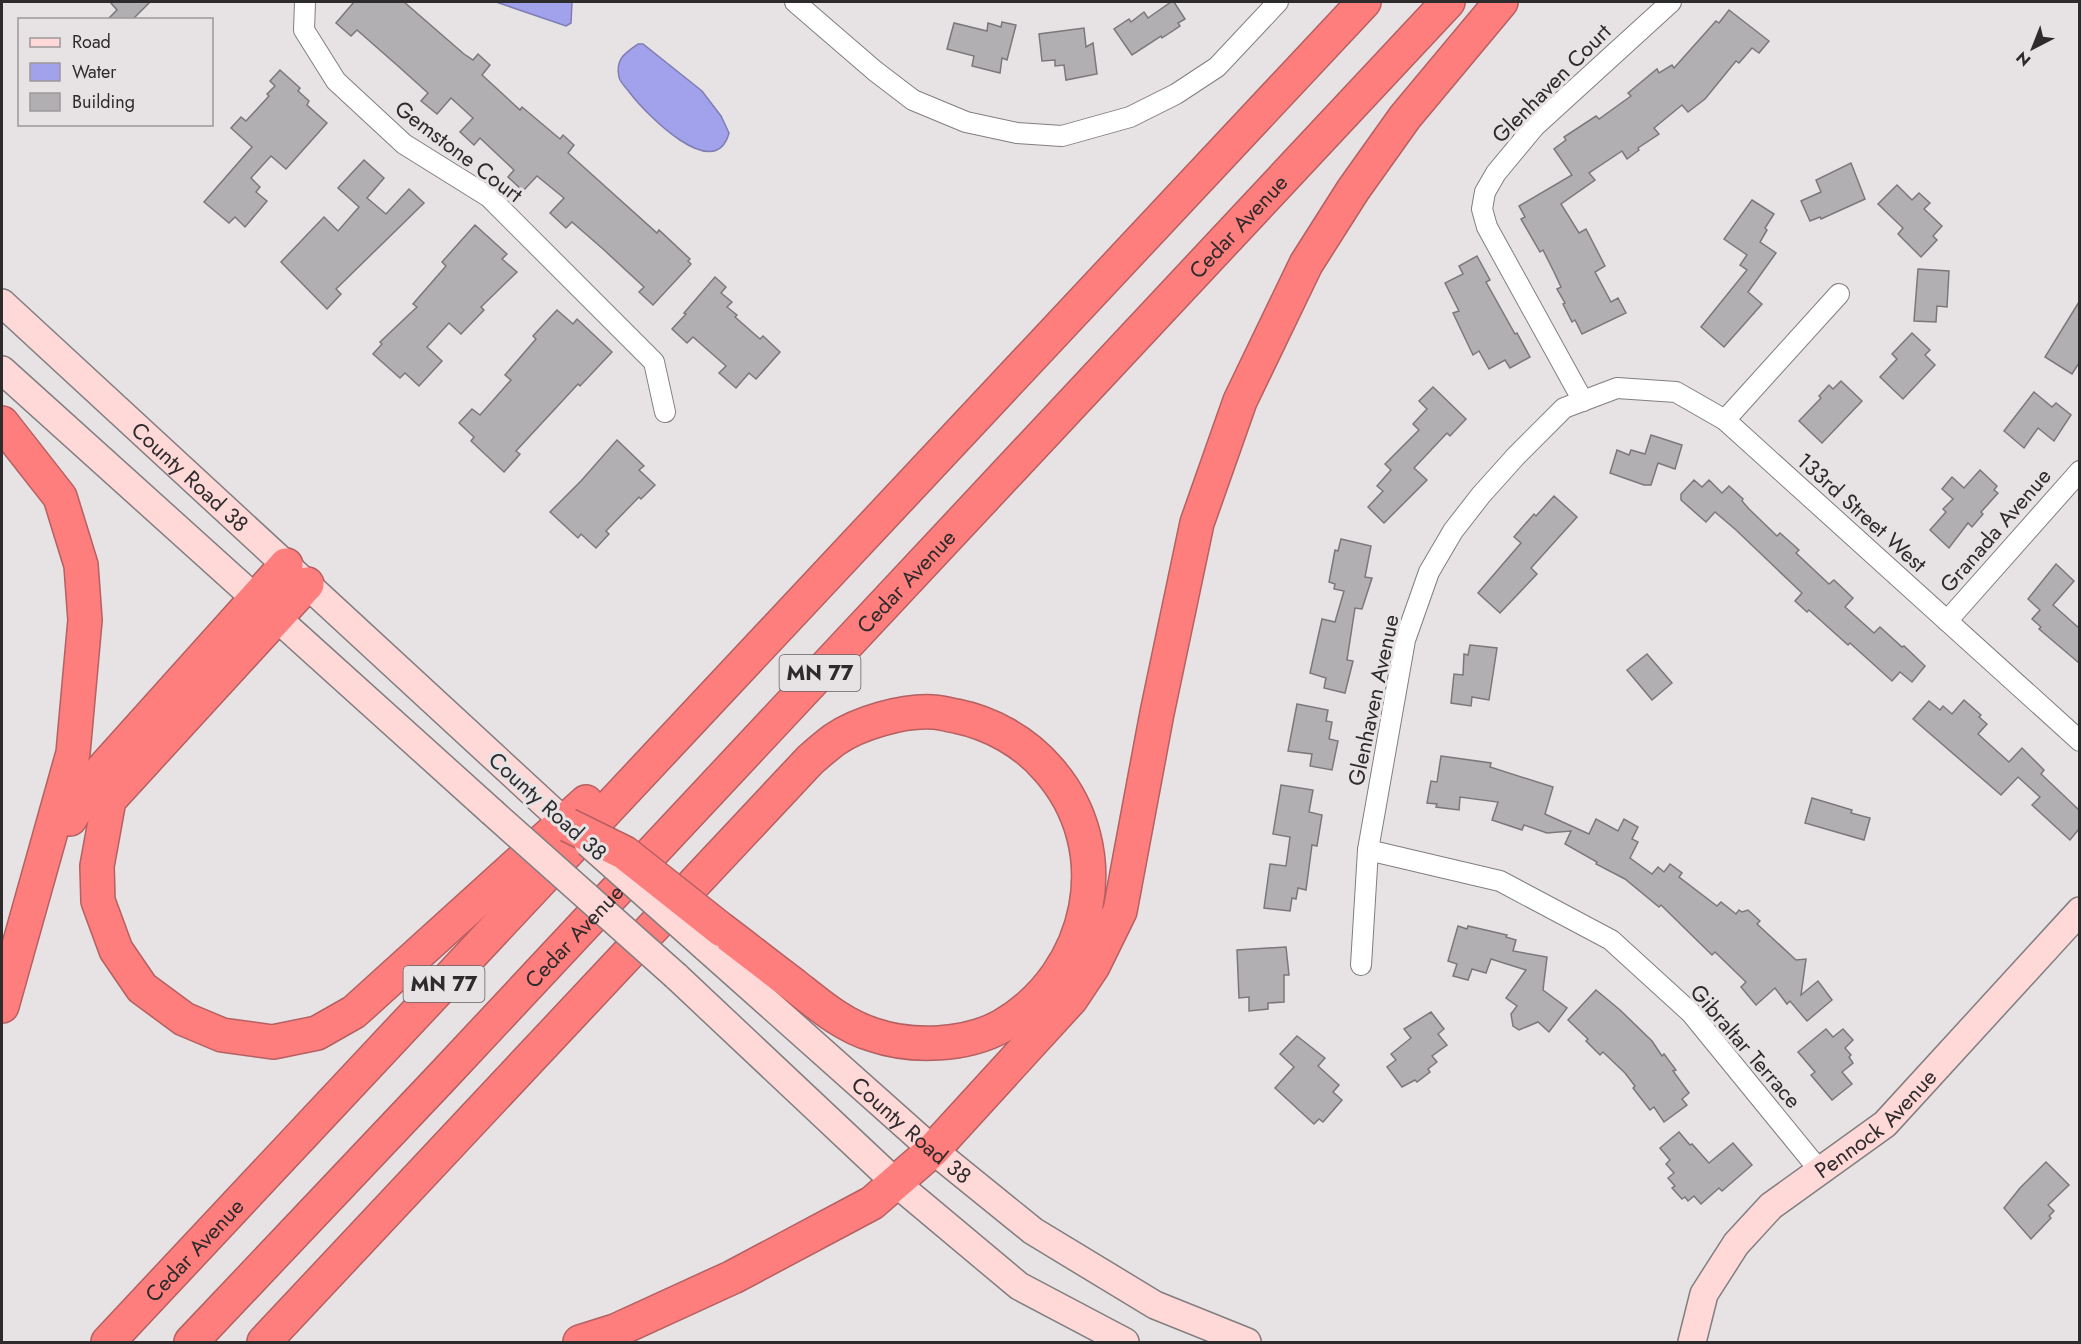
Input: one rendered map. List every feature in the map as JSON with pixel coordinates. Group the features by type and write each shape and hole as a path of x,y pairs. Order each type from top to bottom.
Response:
{"highway":[{"name":"Cedar Avenue","path":"108,1342 1364,2"},
{"name":"Cedar Avenue","path":"191,1342 1448,2"},
{"path":"580,1342 615,1331 734,1277 872,1203 933,1150 1071,999 1093,966 1120,911 1157,712 1197,524 1240,401 1306,264 1353,190 1405,117 1501,2"},
{"path":"2,423 60,497 81,565 85,620 73,753 2,1006"},
{"path":"296,574 108,800 97,866 98,901 101,911 116,950 142,988 184,1019 212,1031 222,1035 273,1042 317,1033 354,1012 780,626"},
{"path":"41,866 101,771 266,608"},
{"path":"264,1342 810,760 834,740 862,725 893,716 932,712 972,719 1005,734 1035,754 1060,781 1077,811 1087,843 1090,880 1086,914 1071,954 1053,980 1031,1005 1001,1026 970,1037 938,1043 903,1043 872,1035 833,1016 713,939 625,853 568,825"}],"main road":[{"name":"County Road 38","path":"2,303 568,825"},
{"name":"County Road 38","path":"2,369 676,976 896,1183 1019,1286 1125,1342"},
{"name":"Pennock Avenue","path":"1692,1342 1704,1294 1736,1244 1771,1206 1885,1124 2079,911"},
{"name":"County Road 38","path":"713,939 933,1150 1033,1231 1155,1305 1248,1342"}],"street":[{"name":"Gemstone Court","path":"305,2 304,30 336,81 404,144 489,197 654,362 665,412"},
{"path":"795,2 875,71 913,100 966,123 1017,133 1062,136 1130,117 1176,94 1216,67 1278,2"},
{"name":"Glenhaven Court","path":"1584,401 1487,227 1482,209 1485,192 1496,173 1535,126 1671,2"},
{"path":"1725,420 1839,294"},
{"name":"133rd Street West","path":"1584,401 1617,388 1676,392 1725,420 2079,741"},
{"name":"Glenhaven Avenue","path":"1360,965 1368,849 1405,640 1429,572 1453,531 1516,456 1564,408 1584,401"},
{"name":"Granada Avenue","path":"1947,621 2079,471"},
{"name":"Gibraltar Terrace","path":"1368,849 1500,881 1611,940 1691,1013 1820,1171"}],"water":[{"path":"496,2 572,2 571,23 566,26"},
{"path":"638,44 643,44 702,91 721,116 729,133 721,147 710,152 695,148 664,128 638,103 622,83 618,66 625,54"}],"building":[{"path":"110,2 150,2 134,18 109,18 117,10"},
{"path":"354,2 404,2 464,54 473,60 478,54 490,65 482,75 520,110 522,107 560,139 563,135 574,145 568,153 657,233 659,230 690,259 688,261 691,264 653,305 639,292 644,287 603,249 572,222 566,228 550,213 564,198 537,176 523,191 508,177 514,170 480,138 474,145 460,132 473,118 451,98 437,114 421,101 428,93 357,30 351,36 336,23"},
{"path":"1174,2 1185,19 1178,23 1180,26 1132,55 1114,29 1129,19 1131,22 1144,12 1148,18"},
{"path":"1729,10 1769,41 1759,53 1752,48 1739,63 1736,61 1705,99 1688,112 1682,105 1654,128 1659,134 1638,148 1639,150 1627,159 1622,151 1589,173 1595,180 1561,204 1579,233 1586,229 1605,266 1595,272 1611,302 1618,298 1626,313 1582,334 1575,320 1572,322 1563,304 1565,303 1557,289 1561,287 1543,250 1540,252 1521,219 1525,217 1519,206 1572,175 1554,149 1566,140 1564,137 1596,116 1599,119 1631,96 1628,93 1657,69 1659,73 1672,65 1674,68 1716,21 1719,23"},
{"path":"1002,22 1016,25 1007,60 1002,58 1000,73 972,66 974,56 947,49 954,23 987,31 988,23 1001,27"},
{"path":"1084,28 1086,47 1093,43 1097,74 1066,80 1064,65 1055,66 1055,60 1042,61 1039,34"},
{"path":"280,70 300,88 298,91 309,101 307,105 327,123 286,169 271,156 251,178 260,187 256,192 267,201 245,227 235,217 229,223 204,202 252,147 231,128 241,117 246,121 269,96 267,94 275,86 270,81"},
{"path":"364,160 384,178 367,198 386,214 409,189 424,203 336,289 341,294 327,309 281,262 324,217 338,231 359,207 338,188"},
{"path":"1851,163 1865,199 1821,219 1820,217 1810,221 1801,201 1821,192 1816,180"},
{"path":"1897,185 1912,200 1919,193 1930,203 1924,209 1942,226 1933,236 1937,240 1921,257 1898,234 1903,228 1878,204"},
{"path":"1752,200 1774,214 1760,242 1776,253 1748,292 1762,304 1724,347 1701,327 1747,270 1740,265 1747,255 1724,239"},
{"path":"475,225 507,254 502,259 517,272 481,307 484,310 461,334 449,323 427,347 442,361 419,386 405,373 400,378 373,354 382,344 380,342 417,307 413,304 446,266 442,262"},
{"path":"1477,256 1490,280 1486,282 1530,357 1510,368 1505,360 1489,369 1479,351 1473,355 1453,313 1459,311 1445,283 1463,274 1459,266"},
{"path":"1918,269 1949,271 1947,307 1937,306 1936,322 1914,321"},
{"path":"715,277 726,287 721,293 732,302 727,307 737,315 735,317 760,339 763,336 780,352 756,379 749,373 736,388 719,373 726,366 693,337 687,343 672,329"},
{"path":"2079,302 2079,363 2072,374 2045,357"},
{"path":"557,310 573,324 577,319 612,352 580,386 578,384 516,451 520,454 504,472 471,441 474,437 459,423 472,409 480,415 511,380 505,375 536,339 533,336"},
{"path":"1912,333 1930,350 1925,355 1935,365 1903,399 1880,377 1897,359 1892,354"},
{"path":"1841,381 1862,401 1822,443 1799,421 1821,398 1819,396 1829,385 1833,389"},
{"path":"1433,387 1466,419 1450,436 1447,433 1414,468 1427,480 1384,523 1368,507 1383,491 1377,486 1391,470 1385,464 1419,430 1413,424 1427,409 1419,401"},
{"path":"2034,392 2052,407 2056,403 2071,415 2054,441 2038,428 2024,448 2004,431"},
{"path":"1651,435 1682,445 1675,469 1658,463 1651,485 1644,485 1610,473 1617,450 1629,455 1631,450 1645,454"},
{"path":"617,440 644,466 639,470 655,485 641,499 639,497 606,531 609,534 596,548 581,534 578,538 550,512"},
{"path":"1980,470 1997,486 1994,490 1998,493 1981,512 1983,514 1972,527 1968,523 1949,548 1930,530 1946,512 1943,509 1953,499 1942,489 1952,477 1964,488"},
{"path":"1694,480 1702,487 1709,480 1722,493 1729,486 1777,536 1780,533 1799,550 1796,553 1829,584 1834,580 1853,598 1845,607 1874,633 1880,627 1925,666 1912,682 1900,672 1892,681 1850,643 1848,645 1809,610 1807,612 1795,601 1802,593 1715,512 1706,522 1681,500 1681,494"},
{"path":"1554,496 1577,517 1531,568 1537,574 1500,613 1478,593 1521,543 1514,537"},
{"path":"1341,539 1371,546 1365,577 1372,578 1362,609 1355,608 1347,660 1353,661 1345,693 1324,688 1326,678 1310,673 1322,619 1335,622 1344,591 1334,589 1335,584 1329,582 1335,550 1338,551"},
{"path":"2056,564 2074,581 2053,605 2079,628 2079,663 2039,629 2041,627 2032,619 2040,610 2028,599"},
{"path":"1470,645 1497,648 1489,700 1472,697 1471,706 1451,703 1454,674 1463,675 1464,654 1468,655"},
{"path":"1647,654 1672,683 1652,700 1627,670"},
{"path":"1964,700 1981,715 1979,717 1987,724 1978,734 2009,762 2022,748 2044,770 2041,774 2079,810 2079,829 2070,840 2032,805 2040,797 2018,777 2001,795 1913,719 1929,701 1940,710 1943,706 1952,714"},
{"path":"1297,704 1328,710 1326,721 1332,722 1329,739 1338,741 1332,770 1310,766 1312,754 1288,751"},
{"path":"1441,756 1491,763 1490,767 1553,787 1545,814 1589,834 1596,819 1618,831 1624,819 1638,827 1632,839 1638,842 1630,858 1652,874 1658,867 1664,872 1670,864 1682,873 1679,877 1717,906 1721,902 1736,914 1739,910 1742,912 1748,910 1760,921 1757,924 1796,960 1806,959 1801,995 1818,981 1832,1000 1807,1021 1790,1001 1787,1004 1775,988 1756,1005 1741,987 1746,982 1715,952 1712,955 1661,905 1659,907 1625,879 1565,844 1571,831 1547,833 1524,825 1522,830 1492,820 1498,802 1460,797 1459,810 1436,807 1437,804 1427,803 1431,781 1437,782"},
{"path":"1281,785 1313,790 1309,812 1322,815 1317,846 1312,845 1306,890 1298,888 1296,899 1292,898 1290,911 1264,908 1270,864 1286,866 1290,837 1273,834"},
{"path":"1812,798 1870,818 1864,840 1805,823"},
{"path":"1458,926 1467,929 1468,926 1507,935 1506,937 1516,940 1513,951 1547,957 1543,990 1567,1008 1549,1032 1538,1022 1519,1030 1513,1026 1511,1014 1517,1006 1506,998 1526,970 1491,959 1486,973 1472,969 1468,980 1453,976 1457,964 1448,961"},
{"path":"1286,947 1289,975 1284,975 1284,1002 1268,1003 1268,1009 1249,1011 1249,997 1239,998 1237,950"},
{"path":"1596,990 1652,1041 1662,1056 1664,1054 1689,1093 1682,1099 1687,1105 1664,1122 1654,1107 1650,1110 1625,1073 1603,1052 1600,1055 1586,1041 1588,1039 1568,1020"},
{"path":"1431,1012 1444,1029 1438,1034 1447,1045 1432,1056 1437,1062 1428,1069 1430,1072 1417,1082 1415,1080 1402,1087 1387,1067 1396,1060 1391,1054 1411,1038 1404,1029"},
{"path":"1826,1029 1833,1037 1843,1029 1853,1040 1845,1048 1851,1055 1849,1057 1853,1063 1842,1072 1852,1084 1832,1100 1811,1075 1815,1072 1798,1052"},
{"path":"1297,1036 1325,1058 1318,1066 1339,1085 1333,1092 1342,1100 1323,1122 1319,1119 1314,1124 1275,1088 1294,1067 1280,1054"},
{"path":"1679,1132 1709,1163 1733,1143 1752,1165 1722,1191 1719,1188 1701,1204 1694,1196 1688,1201 1685,1197 1682,1199 1672,1188 1675,1186 1668,1178 1674,1173 1666,1164 1670,1160 1660,1148"},
{"path":"2046,1162 2069,1185 2048,1205 2054,1211 2049,1216 2051,1218 2031,1239 2004,1208"}]}
